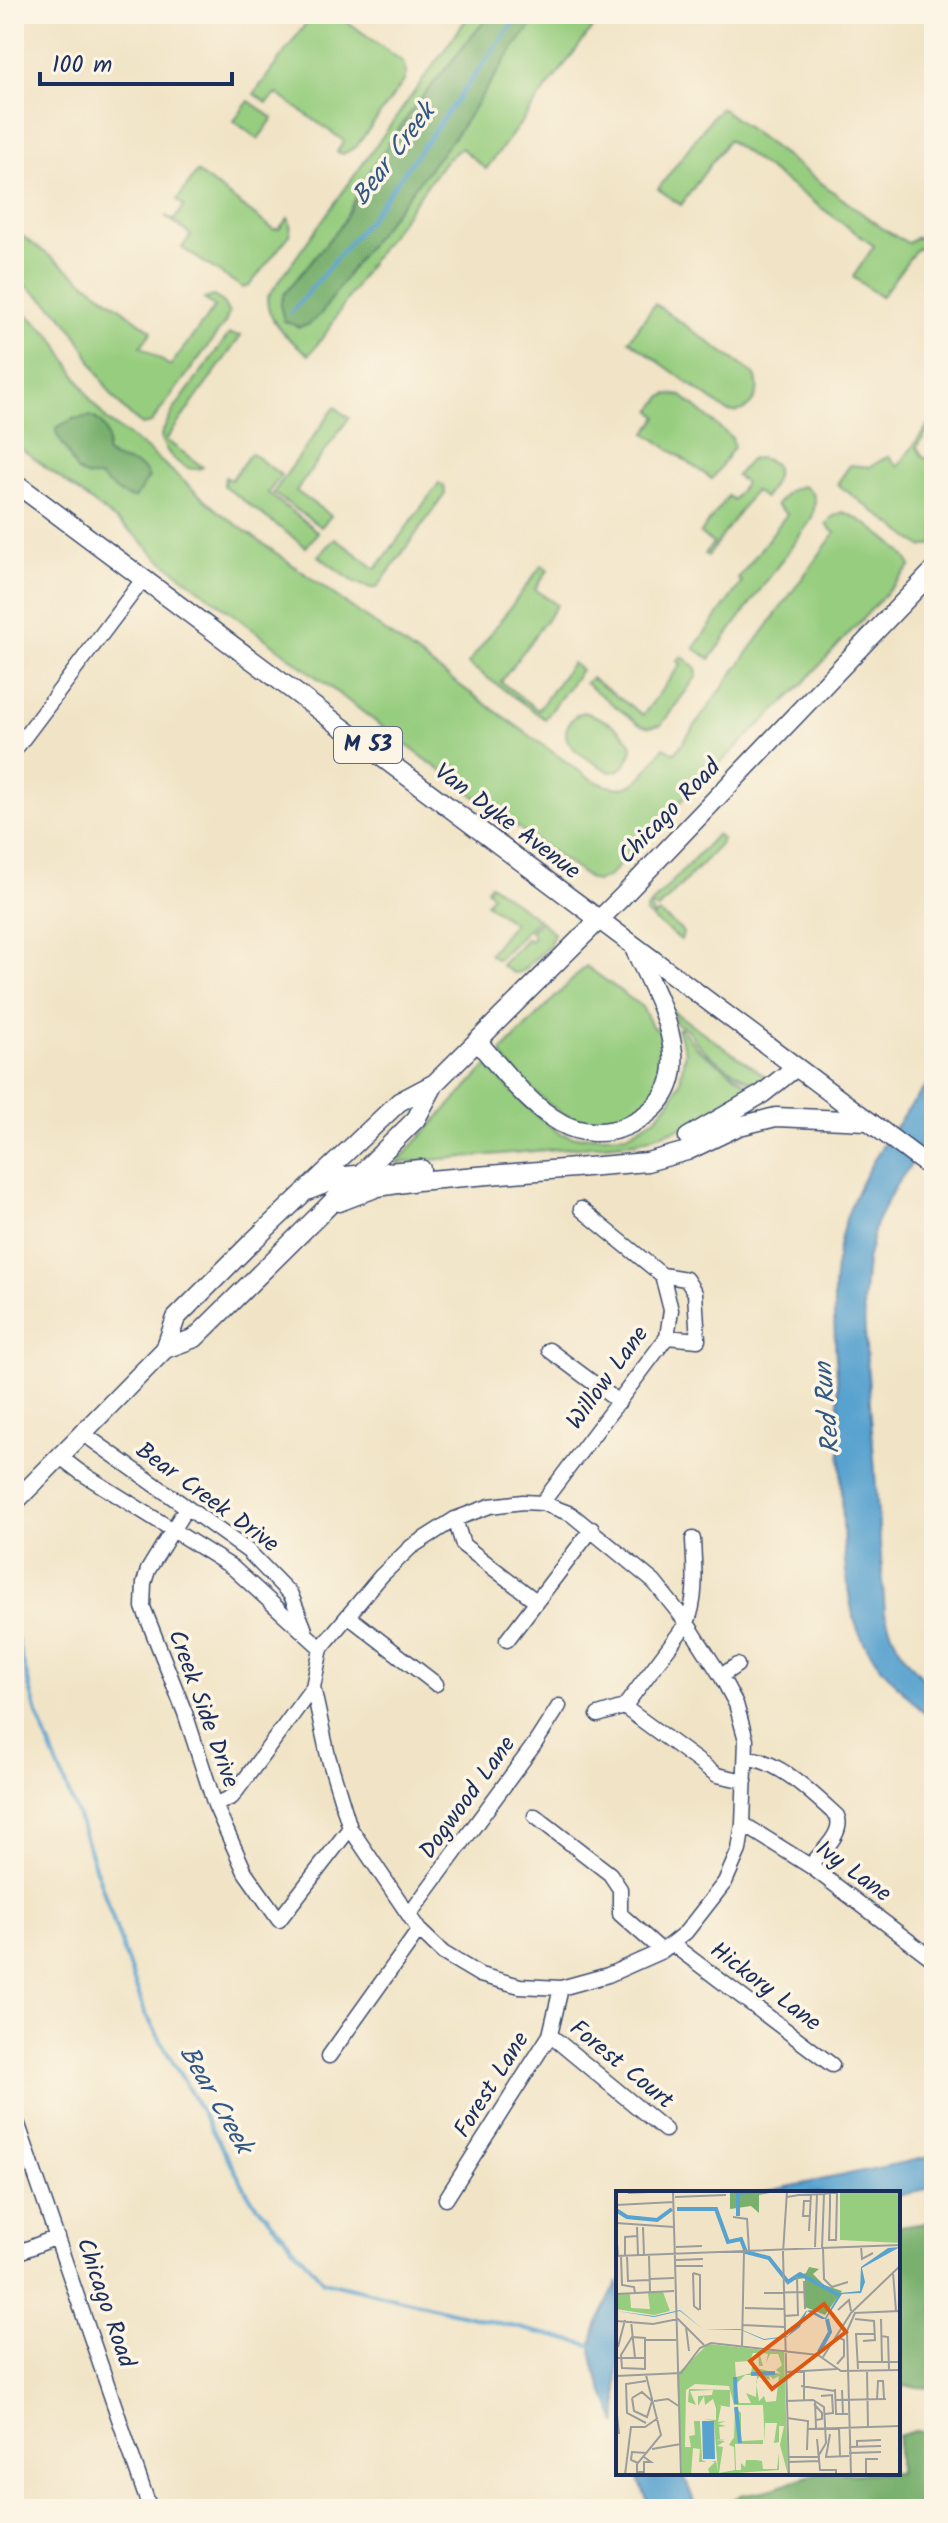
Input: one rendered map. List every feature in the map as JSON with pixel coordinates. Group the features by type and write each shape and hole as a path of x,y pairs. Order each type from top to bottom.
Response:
{"main road":[{"name":"Van Dyke Avenue","path":"14,482 934,1170"},
{"name":"Chicago Road","path":"14,1503 165,1349 195,1338 362,1174 416,1119 435,1083 598,921 934,570"},
{"path":"477,1041 538,1105 559,1122 592,1132 623,1127 637,1120 659,1101 673,1072 675,1056 666,1016 634,947"},
{"path":"304,1192 325,1182 362,1174 607,1155 658,1148 709,1127 762,1094 796,1067"},
{"name":"Chicago Road","path":"165,1349 176,1318 399,1102 435,1083"},
{"path":"329,1206 378,1187 417,1181 647,1162 687,1151 739,1126 776,1117 867,1121"}],"street":[{"path":"14,751 144,578"},
{"path":"581,1209 662,1275 686,1279 695,1293 698,1340 667,1337"},
{"name":"Willow Lane","path":"542,1503 667,1337 671,1310 662,1275"},
{"path":"549,1350 619,1402"},
{"name":"Bear Creek Drive","path":"81,1432 248,1551 283,1584 297,1606 305,1631 321,1648"},
{"path":"59,1456 232,1567 305,1631"},
{"path":"542,1503 571,1514 592,1529 654,1582 687,1623 721,1676 742,1722 746,1758 739,1850 725,1882 686,1932 667,1948 608,1975 561,1988 520,1986 480,1975 443,1953 419,1930 350,1828 328,1756 313,1687 321,1648 381,1576 411,1547 455,1519 499,1505 542,1503"},
{"name":"Creek Side Drive","path":"186,1508 148,1570 143,1607 185,1713 215,1805 245,1872 279,1920 350,1828"},
{"path":"455,1519 463,1545 536,1601"},
{"path":"507,1640 592,1529"},
{"path":"598,1715 624,1707 687,1623 694,1606 695,1592 693,1539"},
{"path":"348,1616 436,1684"},
{"path":"721,1676 737,1665"},
{"path":"215,1805 232,1797 313,1687"},
{"name":"Dogwood Lane","path":"409,1915 534,1745 559,1706"},
{"path":"624,1707 717,1775 745,1781"},
{"path":"746,1758 759,1758 776,1766 840,1821 837,1832 810,1866"},
{"name":"Hickory Lane","path":"535,1816 602,1864 620,1889 620,1914 832,2065"},
{"name":"Ivy Lane","path":"743,1824 810,1866 934,1960"},
{"path":"329,2056 419,1930"},
{"name":"Forest Lane","path":"446,2199 550,2035 561,1988"},
{"name":"Forest Court","path":"550,2035 665,2130"},
{"name":"Chicago Road","path":"14,2113 150,2509"},
{"path":"14,2254 57,2237"}],"green space":[{"path":"313,14 337,14 403,62 406,73 404,81 356,147 343,154 337,152 344,141 277,94 267,103 254,94"},
{"path":"470,14 603,14 486,169 461,148 444,162 370,263 309,355 276,324 267,298"},
{"path":"490,14 541,14 513,49 458,132 361,255 321,314 308,325 299,327 284,321 280,305 284,294 342,224 371,169 415,106"},
{"path":"249,101 273,118 258,139 234,121"},
{"path":"721,108 883,229 908,243 917,237 934,249 934,259 917,248 881,297 853,277 874,246 728,140 681,205 658,189"},
{"path":"197,172 273,229 279,229 288,218 291,228 288,237 249,286 243,288 182,248 191,235 165,216 174,220 184,206 177,200"},
{"path":"14,230 152,331 141,346 170,366 215,307 204,299 213,296 222,301 229,313 225,323 151,423 142,425 117,402 64,318 14,277"},
{"path":"14,303 52,336 92,402 108,421 149,451 219,512 586,776 614,788 624,788 640,779 664,747 675,753 835,533 826,525 832,517 843,512 881,534 911,566 797,690 699,783 609,876 598,881 591,880 157,557 134,534 14,443"},
{"path":"655,304 754,374 756,396 748,407 735,412 727,411 629,340"},
{"path":"229,334 241,336 166,440 203,467 189,468 170,455 161,435 173,411"},
{"path":"668,394 682,396 732,438 734,447 712,479 646,433 658,417 652,410"},
{"path":"335,407 349,418 296,491 331,516 321,527 273,493"},
{"path":"90,416 106,430 106,452 134,464 149,477 135,498 120,493 99,477 81,474 58,438 56,428 73,419"},
{"path":"934,417 934,422 917,447 923,457 934,461 934,544 922,547 837,484 850,465 870,467 888,456 898,467"},
{"path":"251,453 281,475 268,493 318,532 306,547 224,486 225,477 231,480"},
{"path":"757,458 772,463 776,468 772,485 764,498 754,491 708,556 705,554 713,543 700,534 728,496 733,500 745,483 736,476 750,460"},
{"path":"439,483 444,486 445,494 377,588 361,585 318,556 335,538 376,569"},
{"path":"801,486 813,495 815,504 811,520 710,659 694,648 742,582 738,579 787,514 776,505 788,491"},
{"path":"542,565 548,570 535,589 557,605 501,682 538,710 572,663 581,670 545,719 468,664"},
{"path":"682,656 696,668 697,676 661,725 640,725 585,683 591,678 643,715 681,664 677,661"},
{"path":"583,712 611,724 632,745 624,767 610,772 570,744 566,734 568,725"},
{"path":"717,834 722,839 720,845 658,909 651,908 653,917 659,913 681,930 681,940 646,914 646,910"},
{"path":"490,884 538,919 497,960 489,954 513,923 486,903 492,895 487,889"},
{"path":"540,921 554,933 549,946 521,972 513,973 501,965 527,938 530,941 534,937 530,931"},
{"path":"586,966 642,1007 653,1028 661,1030 665,1048 659,1082 650,1096 637,1109 606,1122 578,1119 553,1108 532,1090 502,1055 502,1051"},
{"path":"672,1011 768,1078 758,1086 720,1062 705,1051 687,1030 676,1024"},
{"path":"681,1028 697,1048 754,1089 693,1124 637,1142 396,1163 487,1066 535,1114 559,1133 573,1137 627,1135 657,1117 671,1100 680,1082 685,1051 677,1029"},
{"path":"934,2222 934,2388 900,2386 900,2227"},
{"path":"914,2431 934,2433 934,2509 729,2509 733,2500 741,2495 812,2475 900,2475 900,2435"}],"water":[{"name":"Red Run","path":"934,1077 934,1133 894,1188 876,1223 867,1261 863,1304 885,1613 893,1636 904,1654 934,1689 934,1723 877,1662 860,1634 852,1611 844,1551 834,1304 837,1259 854,1198 884,1143"},
{"path":"934,2156 934,2187 900,2196 900,2191 768,2191"},
{"path":"616,2285 616,2420 592,2356 598,2321"},
{"path":"637,2475 684,2475 697,2509 651,2509"}],"waterway":[{"name":"Bear Creek","path":"291,313 371,217 520,14"},
{"name":"Bear Creek","path":"14,1629 37,1714 77,1814 145,2013 250,2197 323,2281 595,2346"}]}
